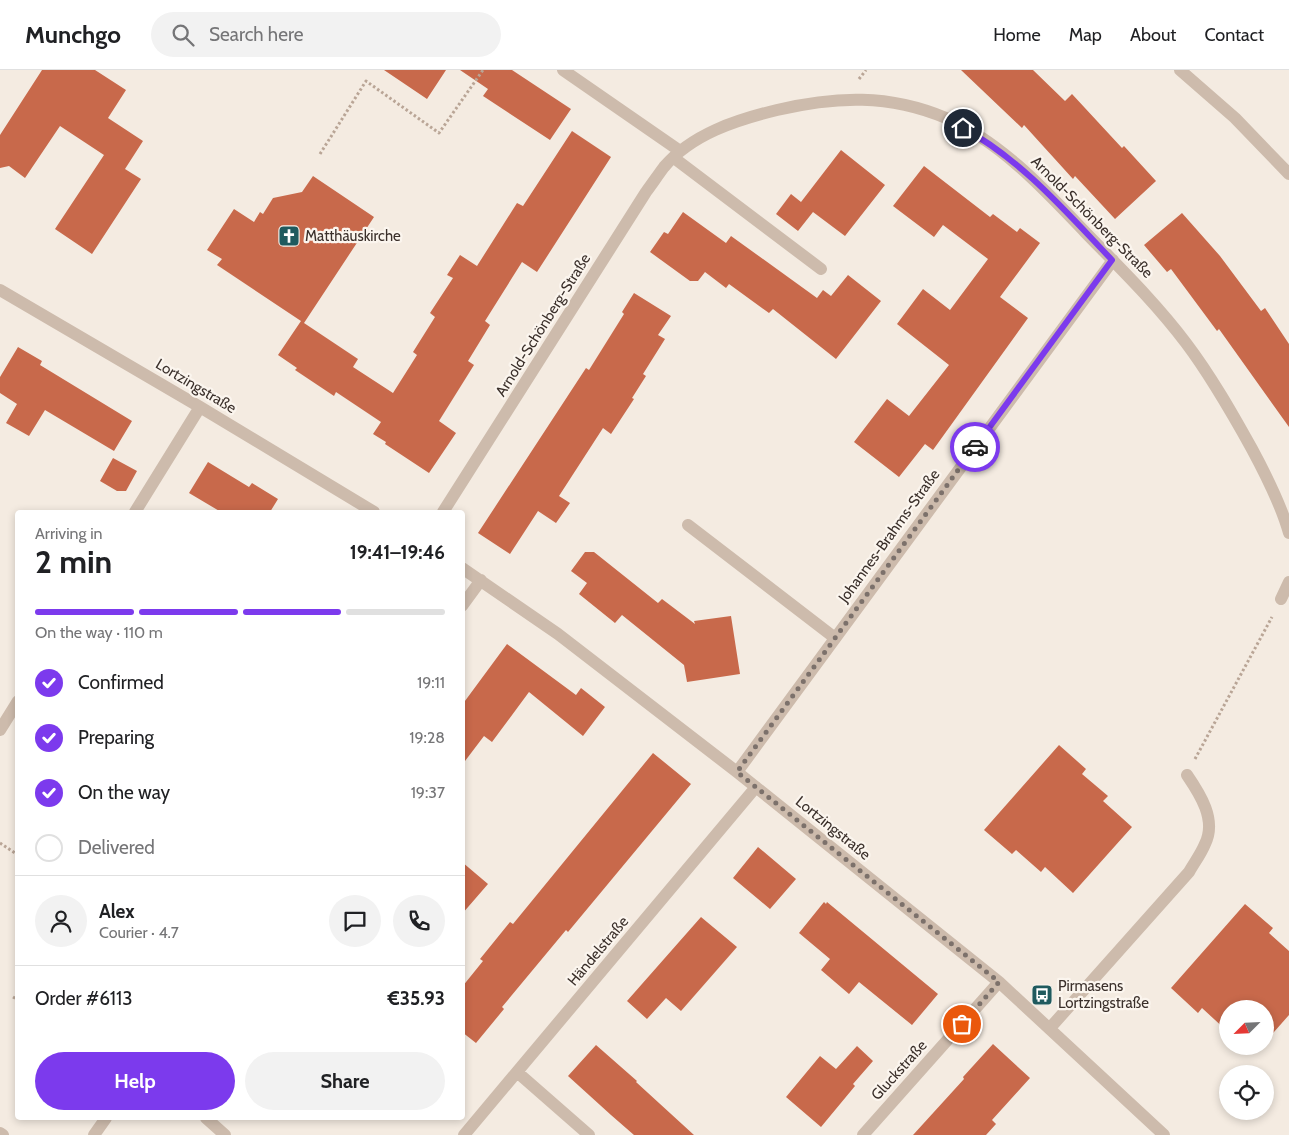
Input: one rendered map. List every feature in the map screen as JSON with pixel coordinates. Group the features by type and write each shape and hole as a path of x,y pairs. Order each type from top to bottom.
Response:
{"street":[{"path":"563,70 677,154 821,269"},
{"path":"1180,70 1235,118 1289,174"},
{"name":"Arnold-Schönberg-Straße","path":"444,510 646,192 665,166 677,154 700,138 723,126 755,115 802,104 843,99 879,101 911,106 947,119 979,137 1017,165 1059,205 1154,303 1187,344 1237,422 1262,468 1278,502 1289,533"},
{"name":"Johannes-Brahms-Straße","path":"737,772 1112,260"},
{"name":"Lortzingstraße","path":"0,290 371,510"},
{"path":"136,510 200,407"},
{"path":"688,526 834,638"},
{"name":"Lortzingstraße","path":"465,570 558,634 737,772 999,982 1164,1135"},
{"path":"465,602 480,580"},
{"path":"1281,599 1289,582"},
{"path":"0,730 15,706"},
{"path":"1050,1028 1189,872 1206,843 1209,825 1202,799 1187,775"},
{"name":"Händelstraße","path":"464,1135 756,787"},
{"name":"Gluckstraße","path":"864,1135 999,982"},
{"path":"518,1072 590,1135"},
{"path":"94,1135 105,1120"},
{"path":"208,1120 225,1135"}],"path":[{"path":"320,154 366,80 438,134 483,70"},
{"path":"1187,775 1281,599"},
{"path":"0,843 15,853"}],"building":[{"path":"42,70 95,70 126,90 108,118 143,141 125,169 141,179 92,254 55,229 104,155 60,126 25,178 9,166 0,168 0,135"},
{"path":"384,70 446,70 427,99"},
{"path":"460,70 512,70 571,109 550,140 483,96 488,89"},
{"path":"961,70 1033,70 1065,101 1072,94 1122,148 1124,146 1156,181 1115,219 1075,176 1073,179 1024,125 1022,128"},
{"path":"572,131 611,157 537,272 522,262 485,321 490,325 468,361 474,365 439,421 456,433 429,473 373,434 381,422 336,392 334,396 295,370 297,368 278,355 301,321 217,265 222,259 207,250 234,209 254,222 260,212 263,214 273,198 302,192 313,176 374,217 304,323 358,359 353,367 393,393 417,355 413,352 435,317 430,313 453,278 447,275 460,255 477,266 517,203 523,206"},
{"path":"841,150 885,185 845,236 813,212 798,231 776,214 791,194 801,202"},
{"path":"924,166 990,217 993,214 1017,232 1020,228 1040,243 1000,297 1028,318 933,450 925,444 899,477 854,442 887,399 909,416 949,365 897,324 923,289 950,310 988,259 943,225 934,237 893,206"},
{"path":"683,212 726,243 731,236 817,298 823,290 831,296 848,275 881,301 836,359 773,309 769,313 729,284 726,288 705,272 698,281 690,281 650,252 664,232 668,234"},
{"path":"1182,213 1220,256 1261,311 1265,308 1289,344 1289,427 1219,329 1217,331 1171,269 1167,272 1144,245"},
{"path":"634,293 671,316 658,335 665,339 643,374 646,376 632,398 634,399 611,434 603,428 559,496 570,503 556,523 538,511 510,554 478,533 586,368 589,370 624,314 622,312"},
{"path":"18,347 42,361 40,365 132,421 114,451 45,410 29,436 6,423 17,404 0,393 0,377"},
{"path":"113,458 137,471 126,491 117,491 100,481"},
{"path":"208,462 249,487 252,483 278,499 271,510 218,510 189,493"},
{"path":"585,552 594,552 658,603 662,599 695,624 694,621 731,616 740,674 687,682 684,665 622,615 615,623 579,594 587,583 571,571"},
{"path":"507,644 576,695 581,688 605,707 583,736 529,692 492,742 484,736 465,761 465,701"},
{"path":"1059,745 1086,769 1082,774 1108,796 1103,801 1132,827 1073,893 1045,867 1041,872 1016,850 1012,854 984,830"},
{"path":"653,753 691,784 568,932 566,930 502,1007 504,1009 476,1043 465,1034 465,983 483,961 480,959 510,922 513,924"},
{"path":"758,847 796,879 770,909 733,878"},
{"path":"465,865 488,884 465,911"},
{"path":"824,902 826,904 827,902 938,994 912,1025 859,982 849,994 821,970 830,959 799,933"},
{"path":"1245,904 1273,928 1269,933 1289,951 1289,1015 1274,1032 1274,1000 1219,1000 1219,1024 1202,1008 1198,1013 1171,988"},
{"path":"701,917 737,947 681,1011 666,998 647,1019 627,1001"},
{"path":"993,1044 1030,1078 992,1120 996,1124 986,1135 913,1135 964,1079 963,1077"},
{"path":"596,1045 694,1135 634,1135 568,1076"},
{"path":"857,1046 873,1061 821,1127 786,1097 820,1056 836,1069"}],"way so far":[{"path":"962,1024 999,982 737,772 975,447"}],"place":[{"name":"Matthäuskirche","path":"289,236"},
{"name":"Pirmasens Lortzingstraße","path":"1042,995"}],"route":[{"path":"963,128 979,137 1017,165 1112,260 975,447"}]}
